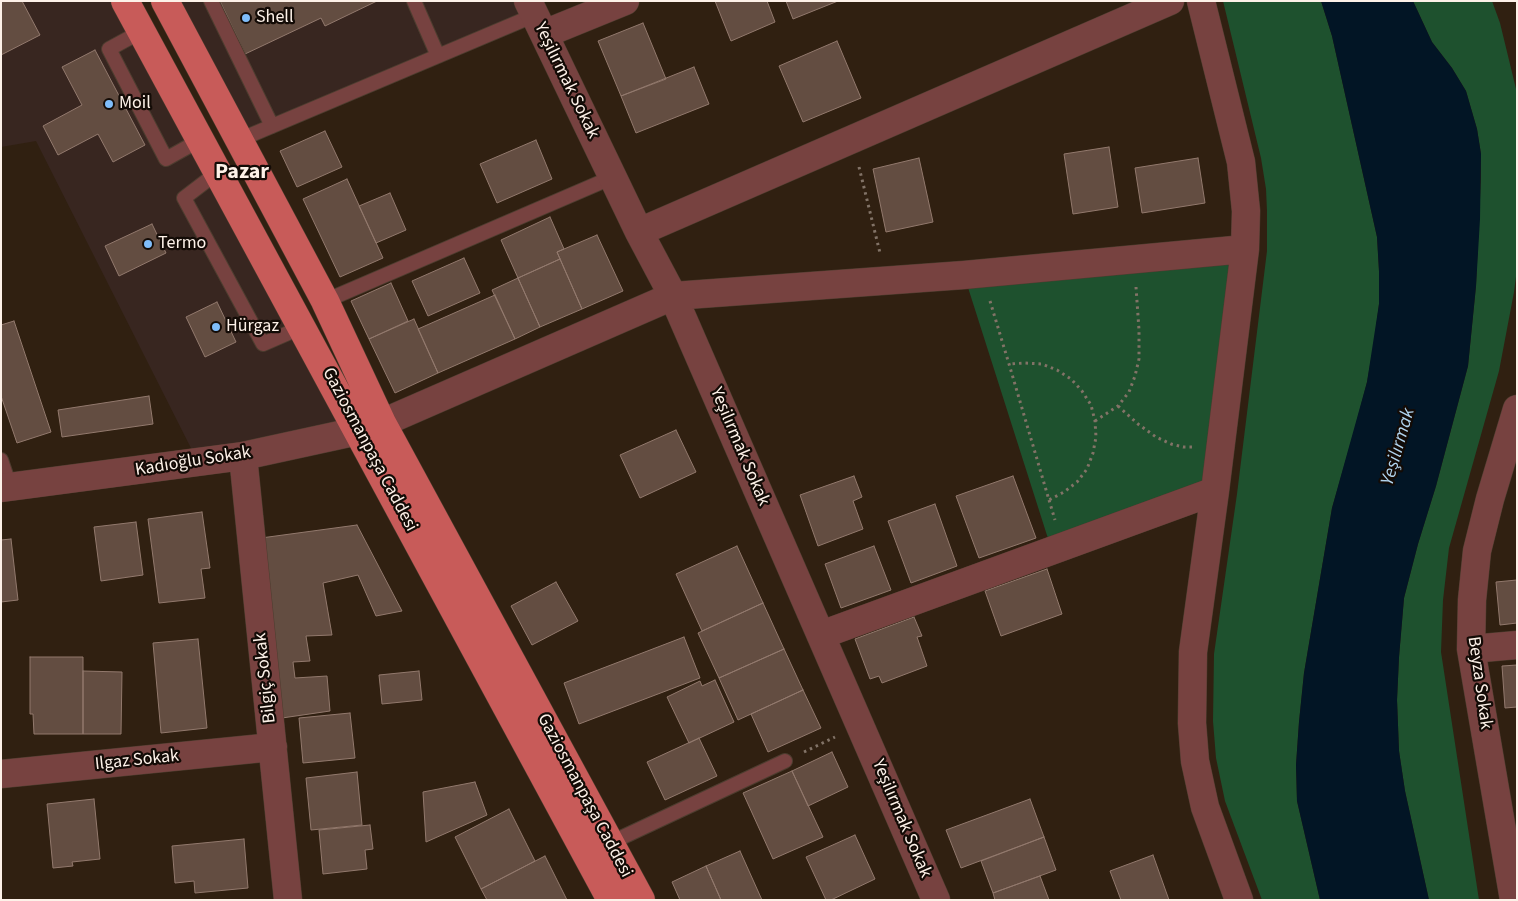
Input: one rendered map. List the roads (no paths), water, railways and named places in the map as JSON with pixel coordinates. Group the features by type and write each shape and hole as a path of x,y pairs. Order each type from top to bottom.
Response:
{"main road":[{"name":"Gaziosmanpaşa Caddesi","path":"125,1 302,327 370,427 610,843 640,900"},
{"name":"Gaziosmanpaşa Caddesi","path":"165,1 325,301 370,427 612,900"}],"street":[{"path":"535,17 624,1"},
{"path":"639,232 1170,1"},
{"path":"1201,1 1241,162 1246,211 1245,249 1193,652 1192,723 1195,761 1205,807 1239,900"},
{"name":"Yeşilırmak Sokak","path":"535,17 639,232 673,296 936,900"},
{"name":"Kadıoğlu Sokak","path":"6,487 243,456 370,427 673,296 981,273 1245,249"},
{"name":"Beyza Sokak","path":"1514,900 1471,649 1472,600 1477,551 1490,499 1517,410"},
{"name":"Bilgiç Sokak","path":"243,456 288,900"},
{"path":"821,636 1215,491"},
{"path":"1471,649 1517,645"},
{"name":"Ilgaz Sokak","path":"1,774 273,747"}],"lane":[{"path":"211,1 272,126"},
{"path":"414,1 438,56"},
{"path":"239,140 535,17"},
{"path":"142,31 109,49 166,159 200,140"},
{"path":"218,172 184,198 263,344 302,327"},
{"path":"325,301 613,177"},
{"path":"1,460 6,487"},
{"path":"610,843 785,760"}],"water":[{"name":"Yeşilırmak","path":"1321,1 1413,1 1432,42 1452,68 1466,91 1477,129 1481,154 1476,286 1468,366 1404,598 1399,657 1397,700 1399,751 1405,791 1429,900 1320,900 1297,801 1296,765 1304,673 1332,508 1367,382 1379,304 1377,237 1332,36"}],"place":[{"name":"Shell","path":"246,18"},
{"name":"Moil","path":"109,104"},
{"name":"Termo","path":"148,244"},
{"name":"Hürgaz","path":"216,327"}],"district":[{"name":"Pazar","path":"242,173"}]}
